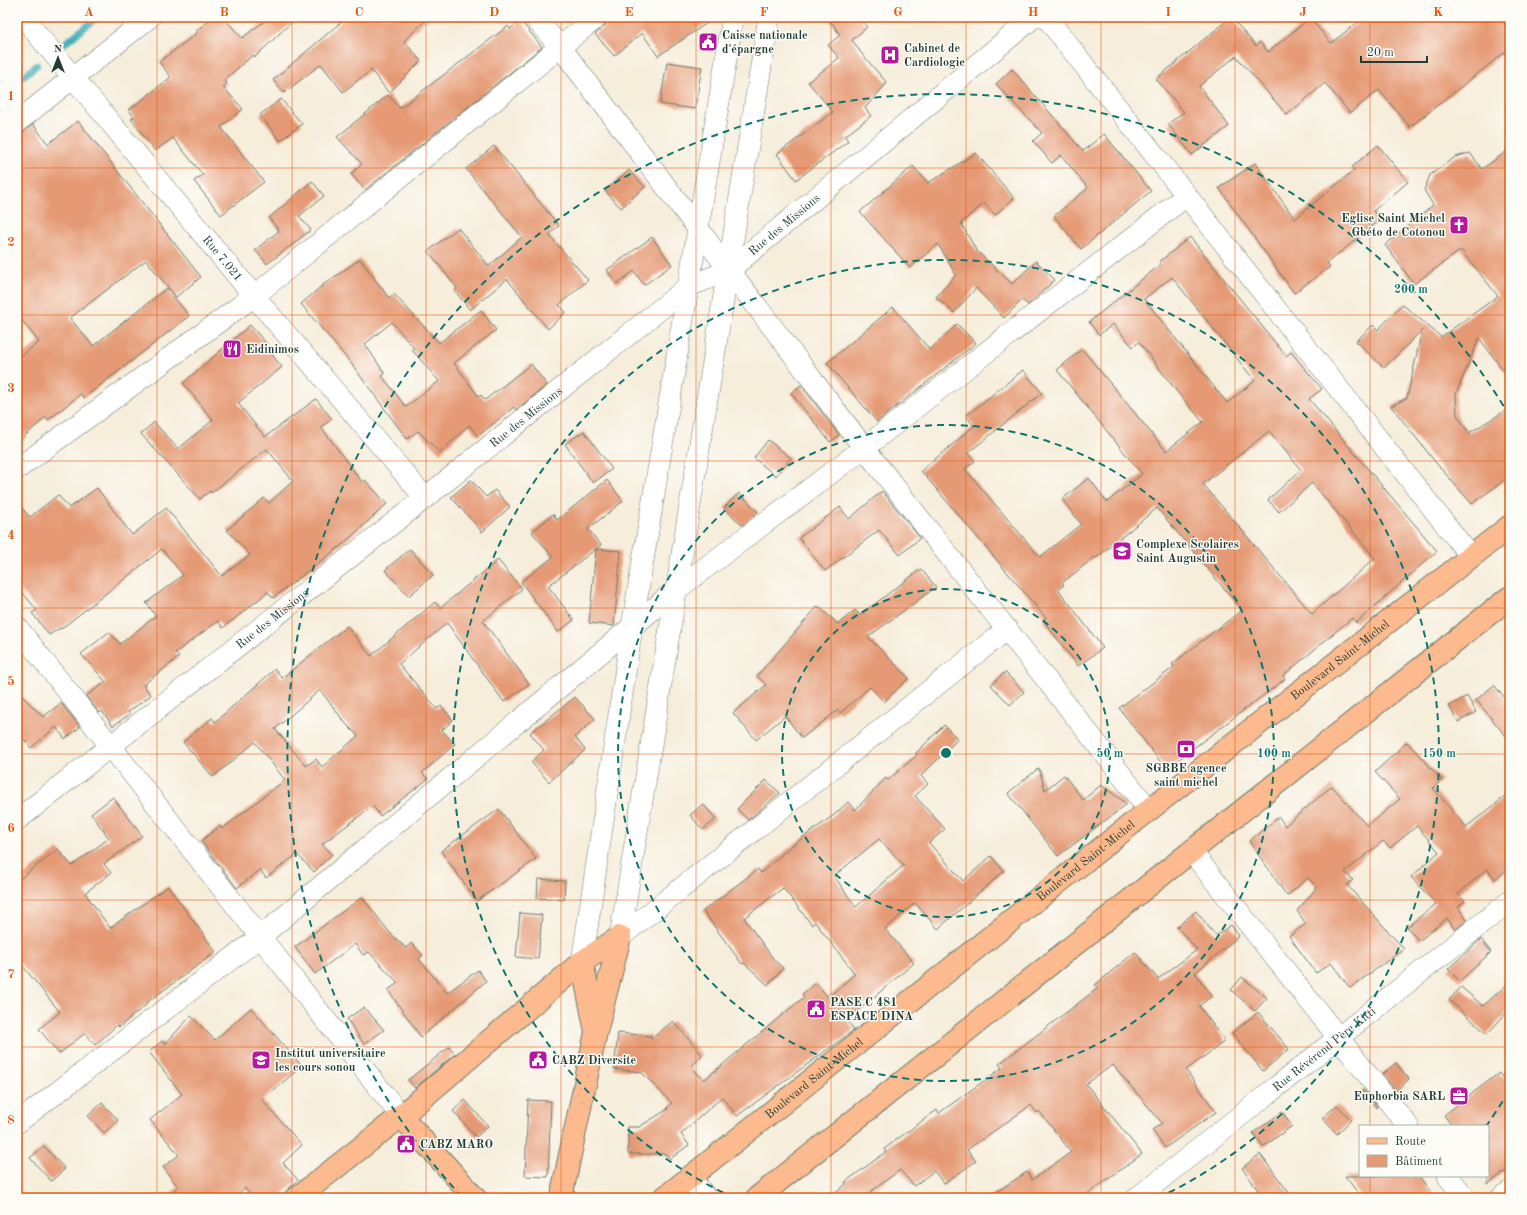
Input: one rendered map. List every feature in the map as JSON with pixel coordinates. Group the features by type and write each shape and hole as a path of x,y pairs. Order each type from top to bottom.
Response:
{"main road":[{"name":"Boulevard Saint-Michel","path":"664,1198 1149,810 1510,526"},
{"path":"757,1198 1510,597"},
{"path":"297,1198 402,1116 582,962 620,937"},
{"path":"563,1198 563,1188 596,1032 620,937"},
{"path":"582,962 596,1032"},
{"path":"402,1116 475,1198"}],"street":[{"path":"17,122 150,17"},
{"path":"534,17 561,48 728,271 864,448 1149,810"},
{"path":"17,469 254,296 561,48 597,17"},
{"path":"582,962 632,627 733,17"},
{"path":"620,937 769,17"},
{"name":"Rue des Missions","path":"17,820 425,498 689,286 728,271 1034,17"},
{"path":"1046,17 1471,557"},
{"name":"Rue 7.021","path":"26,22 254,296 425,498"},
{"path":"17,1123 260,936 676,590 864,448 1186,196"},
{"path":"17,627 402,1116"},
{"path":"620,937 1006,629"},
{"path":"1191,851 1407,1125"},
{"name":"Rue Révérend Père Kitti","path":"1137,1198 1510,901"},
{"path":"690,1177 705,1198"},
{"path":"1449,1177 1465,1198"},
{"path":"1501,1198 1510,1191"}],"building":[{"path":"213,17 223,17 242,38 270,17 297,17 255,57 253,55 224,80 227,83 223,87 243,109 221,127 264,182 221,215 194,181 203,175 173,138 155,151 131,119 134,117 129,110 171,77 159,62 197,33 195,32"},
{"path":"347,17 429,17 404,41 421,61 389,93 371,70 343,92 321,64 284,93 273,80"},
{"path":"609,17 716,17 658,56 642,33 614,56 595,34 605,26"},
{"path":"828,17 858,17 867,27 852,40 887,83 865,108 871,116 845,136 848,141 796,180 777,154 833,112 808,82 839,58 828,45 840,35"},
{"path":"1231,17 1256,46 1260,42 1268,52 1310,18 1331,43 1365,17 1510,17 1510,48 1410,127 1379,90 1350,113 1325,83 1287,115 1236,56 1199,86 1229,126 1192,155 1168,124 1184,112 1156,79"},
{"path":"521,21 542,47 365,190 351,174 362,164 337,137 388,95 400,108 508,26 510,29"},
{"path":"667,62 702,67 695,109 660,104"},
{"path":"1012,69 1083,151 1104,134 1151,191 1081,249 1054,216 1088,188 1061,155 1052,163 1033,141 1042,133 996,84"},
{"path":"281,99 302,124 280,141 260,115"},
{"path":"78,121 201,277 176,297 146,260 70,318 93,346 167,288 189,316 84,398 81,394 48,420 46,417 17,443 17,359 39,342 17,314 17,134 24,132 33,124 48,144"},
{"path":"1378,145 1408,182 1373,211 1380,220 1327,263 1330,267 1294,293 1219,188 1255,163 1295,219 1354,170 1352,167"},
{"path":"494,146 559,226 549,235 588,280 559,305 566,312 548,329 507,279 470,310 455,291 457,288 428,251 458,228 489,266 522,237 466,169"},
{"path":"1510,149 1510,379 1479,338 1456,394 1457,415 1469,433 1510,408 1510,476 1472,504 1436,463 1391,406 1407,398 1422,330 1384,368 1356,341 1373,325 1378,330 1402,304 1441,337 1498,296 1461,250 1414,284 1385,245 1433,205 1424,190 1430,175 1455,157 1470,153 1482,169"},
{"path":"976,153 1014,198 995,215 984,203 961,223 976,250 1012,284 1036,261 1055,280 1028,305 1022,300 1004,318 976,288 954,313 936,297 956,275 938,244 910,268 860,212 913,166 928,183"},
{"path":"629,170 645,187 621,208 605,191"},
{"path":"312,181 324,196 299,216 311,230 267,264 255,250 279,231 269,218"},
{"path":"652,237 672,265 644,285 634,271 617,284 607,270"},
{"path":"1190,237 1286,356 1291,352 1322,389 1309,399 1437,551 1356,623 1352,618 1283,676 1285,679 1166,769 1119,708 1174,667 1172,664 1242,610 1157,508 1096,558 1095,557 1062,583 1064,585 1058,589 1103,648 1078,666 1043,620 1046,618 921,471 974,426 966,416 1023,370 1042,393 968,453 975,461 965,469 1040,557 1081,524 1062,499 1089,478 1107,502 1142,474 1057,370 1082,349 1166,451 1203,422 1178,393 1139,342 1133,347 1113,324 1099,335 1089,322 1161,264 1159,262","holes":["1172,277 1255,381 1227,403 1144,299","1269,431 1301,470 1268,500 1279,512 1312,483 1375,558 1312,614 1203,484"]},
{"path":"360,259 389,298 394,294 439,343 481,310 496,330 454,363 479,397 481,395 485,400 531,364 547,385 516,410 514,407 478,436 469,425 440,453 418,431 407,439 350,362 301,304 323,285","holes":["392,322 414,348 412,350 439,381 406,407 382,376 385,374 365,344"]},
{"path":"893,307 930,350 957,324 976,343 877,422 827,363"},
{"path":"250,325 267,344 265,346 282,367 238,403 265,437 316,399 332,419 321,427 362,482 365,480 387,504 343,544 273,598 268,592 223,628 218,621 175,653 179,657 143,685 151,695 128,712 130,714 113,726 102,711 99,713 86,696 106,682 81,654 109,632 120,644 156,616 146,603 183,575 162,549 61,629 60,628 49,635 32,613 37,610 17,586 17,503 30,517 58,495 69,508 97,488 132,535 166,508 222,576 250,555 227,530 264,498 269,503 293,481 267,449 211,493 210,491 200,499 141,434 154,422 178,449 213,420 183,383"},
{"path":"801,385 839,435 830,442 791,393"},
{"path":"584,431 612,469 593,483 565,444"},
{"path":"768,440 791,458 776,476 754,458"},
{"path":"471,480 486,497 495,490 510,507 482,532 451,497"},
{"path":"607,480 623,501 588,529 601,545 548,586 574,620 558,632 521,582 553,557 532,532 553,514 557,520"},
{"path":"882,491 920,538 900,555 879,530 825,571 799,538 840,507 849,519"},
{"path":"739,493 758,512 742,525 724,508"},
{"path":"410,549 433,575 409,596 385,570"},
{"path":"596,549 621,551 614,626 589,623"},
{"path":"498,560 522,589 483,621 529,684 504,702 447,623 399,664 437,709 441,706 453,720 442,730 455,744 422,773 428,779 380,816 373,806 322,844 332,854 314,872 297,854 266,878 260,870 237,888 201,841 220,826 222,829 285,780 255,742 213,777 183,742 212,718 215,722 275,669 282,678 347,626 371,656 435,602 440,608","holes":["320,690 346,724 358,736 322,767 316,759 306,766 275,729"]},
{"path":"921,569 936,587 868,637 909,678 884,702 870,687 840,713 838,710 802,738 785,716 756,740 733,713 766,685 757,676 818,606 838,624 855,610 860,615"},
{"path":"1005,672 1024,692 1010,705 991,685"},
{"path":"1494,685 1510,704 1510,741 1476,700"},
{"path":"17,691 43,717 61,703 80,727 65,739 56,727 31,748 17,731"},
{"path":"1467,696 1476,712 1458,722 1449,706"},
{"path":"575,697 595,719 575,737 585,750 549,782 531,762 544,750 530,733"},
{"path":"944,725 958,739 921,776 928,784 915,796 945,829 929,843 963,881 991,856 1004,871 938,929 915,903 885,929 914,963 847,1020 854,1030 737,1116 722,1097 681,1134 689,1145 670,1159 666,1154 628,1154 628,1127 639,1127 668,1109 667,1108 672,1103 641,1072 614,1069 618,1033 651,1036 651,1039 673,1021 702,1055 691,1067 704,1080 804,997 802,994 816,983 828,997 855,974 815,922 812,925 783,888 744,918 774,960 783,968 768,985 744,963 742,964 703,911 758,869 761,873 790,847 834,815 848,802 855,810 886,778 888,780 917,755 916,753","holes":["879,839 904,865 856,907 834,876"]},
{"path":"1407,742 1442,780 1433,788 1466,827 1510,793 1510,868 1495,879 1487,869 1458,894 1465,901 1458,907 1467,920 1455,930 1447,918 1419,941 1407,927 1436,904 1411,877 1439,852 1417,826 1390,848 1383,841 1345,872 1353,880 1347,885 1404,949 1350,988 1331,963 1316,973 1289,936 1306,924 1297,911 1317,887 1308,878 1287,896 1249,841 1279,817 1285,826 1332,786 1367,826 1400,799 1375,772"},
{"path":"1039,768 1045,790 1064,775 1083,800 1101,785 1127,804 1058,856 1008,793"},
{"path":"766,780 780,793 748,820 737,809"},
{"path":"113,797 142,836 104,864 111,873 85,893 110,928 168,886 216,952 146,1003 147,1004 119,1027 117,1025 95,1045 85,1033 59,1054 39,1029 60,1012 17,959 17,881 58,849 72,866 109,838 91,814"},
{"path":"703,804 716,819 703,830 690,815"},
{"path":"499,809 536,859 477,901 441,851"},
{"path":"538,879 565,881 564,900 537,898"},
{"path":"362,897 390,933 406,948 411,943 423,955 419,959 447,993 478,970 486,981 421,1037 388,990 398,983 369,952 363,955 355,944 315,974 295,947"},
{"path":"1196,911 1216,936 1231,925 1239,936 1195,973 1212,996 1199,1006 1225,1041 1186,1070 1216,1112 1165,1148 1152,1130 1162,1123 1113,1065 1086,1084 1142,1154 1082,1198 987,1198 1027,1172 1032,1180 1071,1152 1039,1111 1037,1113 1031,1105 967,1150 976,1161 944,1184 934,1171 914,1186 900,1170 862,1198 830,1198 846,1184 845,1182 886,1152 884,1149 937,1110 939,1113 1002,1068 999,1064 1098,988 1095,985 1135,952 1158,979 1197,950 1177,927"},
{"path":"520,913 542,915 538,959 516,957"},
{"path":"1481,939 1491,952 1460,981 1448,969"},
{"path":"1242,977 1267,998 1255,1011 1231,990"},
{"path":"1510,982 1510,1009 1487,1034 1449,1000 1461,987 1483,1006"},
{"path":"364,1007 384,1030 364,1044 347,1019"},
{"path":"251,1008 302,1066 262,1100 302,1145 283,1163 298,1180 278,1198 254,1198 245,1188 233,1198 164,1198 178,1187 163,1167 179,1155 150,1120 182,1094 149,1052 162,1041 165,1044 191,1016 215,1040"},
{"path":"1258,1012 1289,1049 1263,1071 1232,1033"},
{"path":"449,1047 455,1054 415,1088 408,1080"},
{"path":"1396,1063 1409,1079 1396,1091 1382,1074"},
{"path":"1510,1070 1510,1168 1488,1184 1489,1125 1451,1125 1444,1115 1499,1073 1502,1077"},
{"path":"1364,1090 1377,1106 1376,1108 1362,1091"},
{"path":"465,1100 488,1126 476,1137 453,1111"},
{"path":"528,1100 551,1101 548,1177 525,1176"},
{"path":"102,1103 118,1120 104,1133 88,1116"},
{"path":"1337,1105 1351,1120 1337,1134 1322,1118"},
{"path":"1282,1112 1292,1126 1263,1147 1253,1133"},
{"path":"44,1146 65,1169 51,1181 30,1158"},
{"path":"1260,1154 1293,1198 1264,1198 1242,1168"},
{"path":"1345,1176 1420,1177 1435,1198 1362,1198"}],"waterway":[{"path":"65,43 98,17"},
{"path":"17,81 37,65"}],"place":[{"name":"Caisse nationale d'épargne","path":"708,42"},
{"name":"Cabinet de Cardiologie","path":"890,55"},
{"name":"Eglise Saint Michel Gbéto de Cotonou","path":"1459,225"},
{"name":"Eidinimos","path":"232,349"},
{"name":"Complexe Scolaires Saint Augustin","path":"1122,551"},
{"name":"SGBBE agence saint michel","path":"1186,749"},
{"name":"PASE C 481 ESPACE DINA","path":"816,1009"},
{"name":"Institut universitaire les cours sonou","path":"261,1060"},
{"name":"CABZ Diversite","path":"538,1060"},
{"name":"Euphorbia SARL","path":"1459,1096"},
{"name":"CABZ MARO","path":"406,1144"}]}
